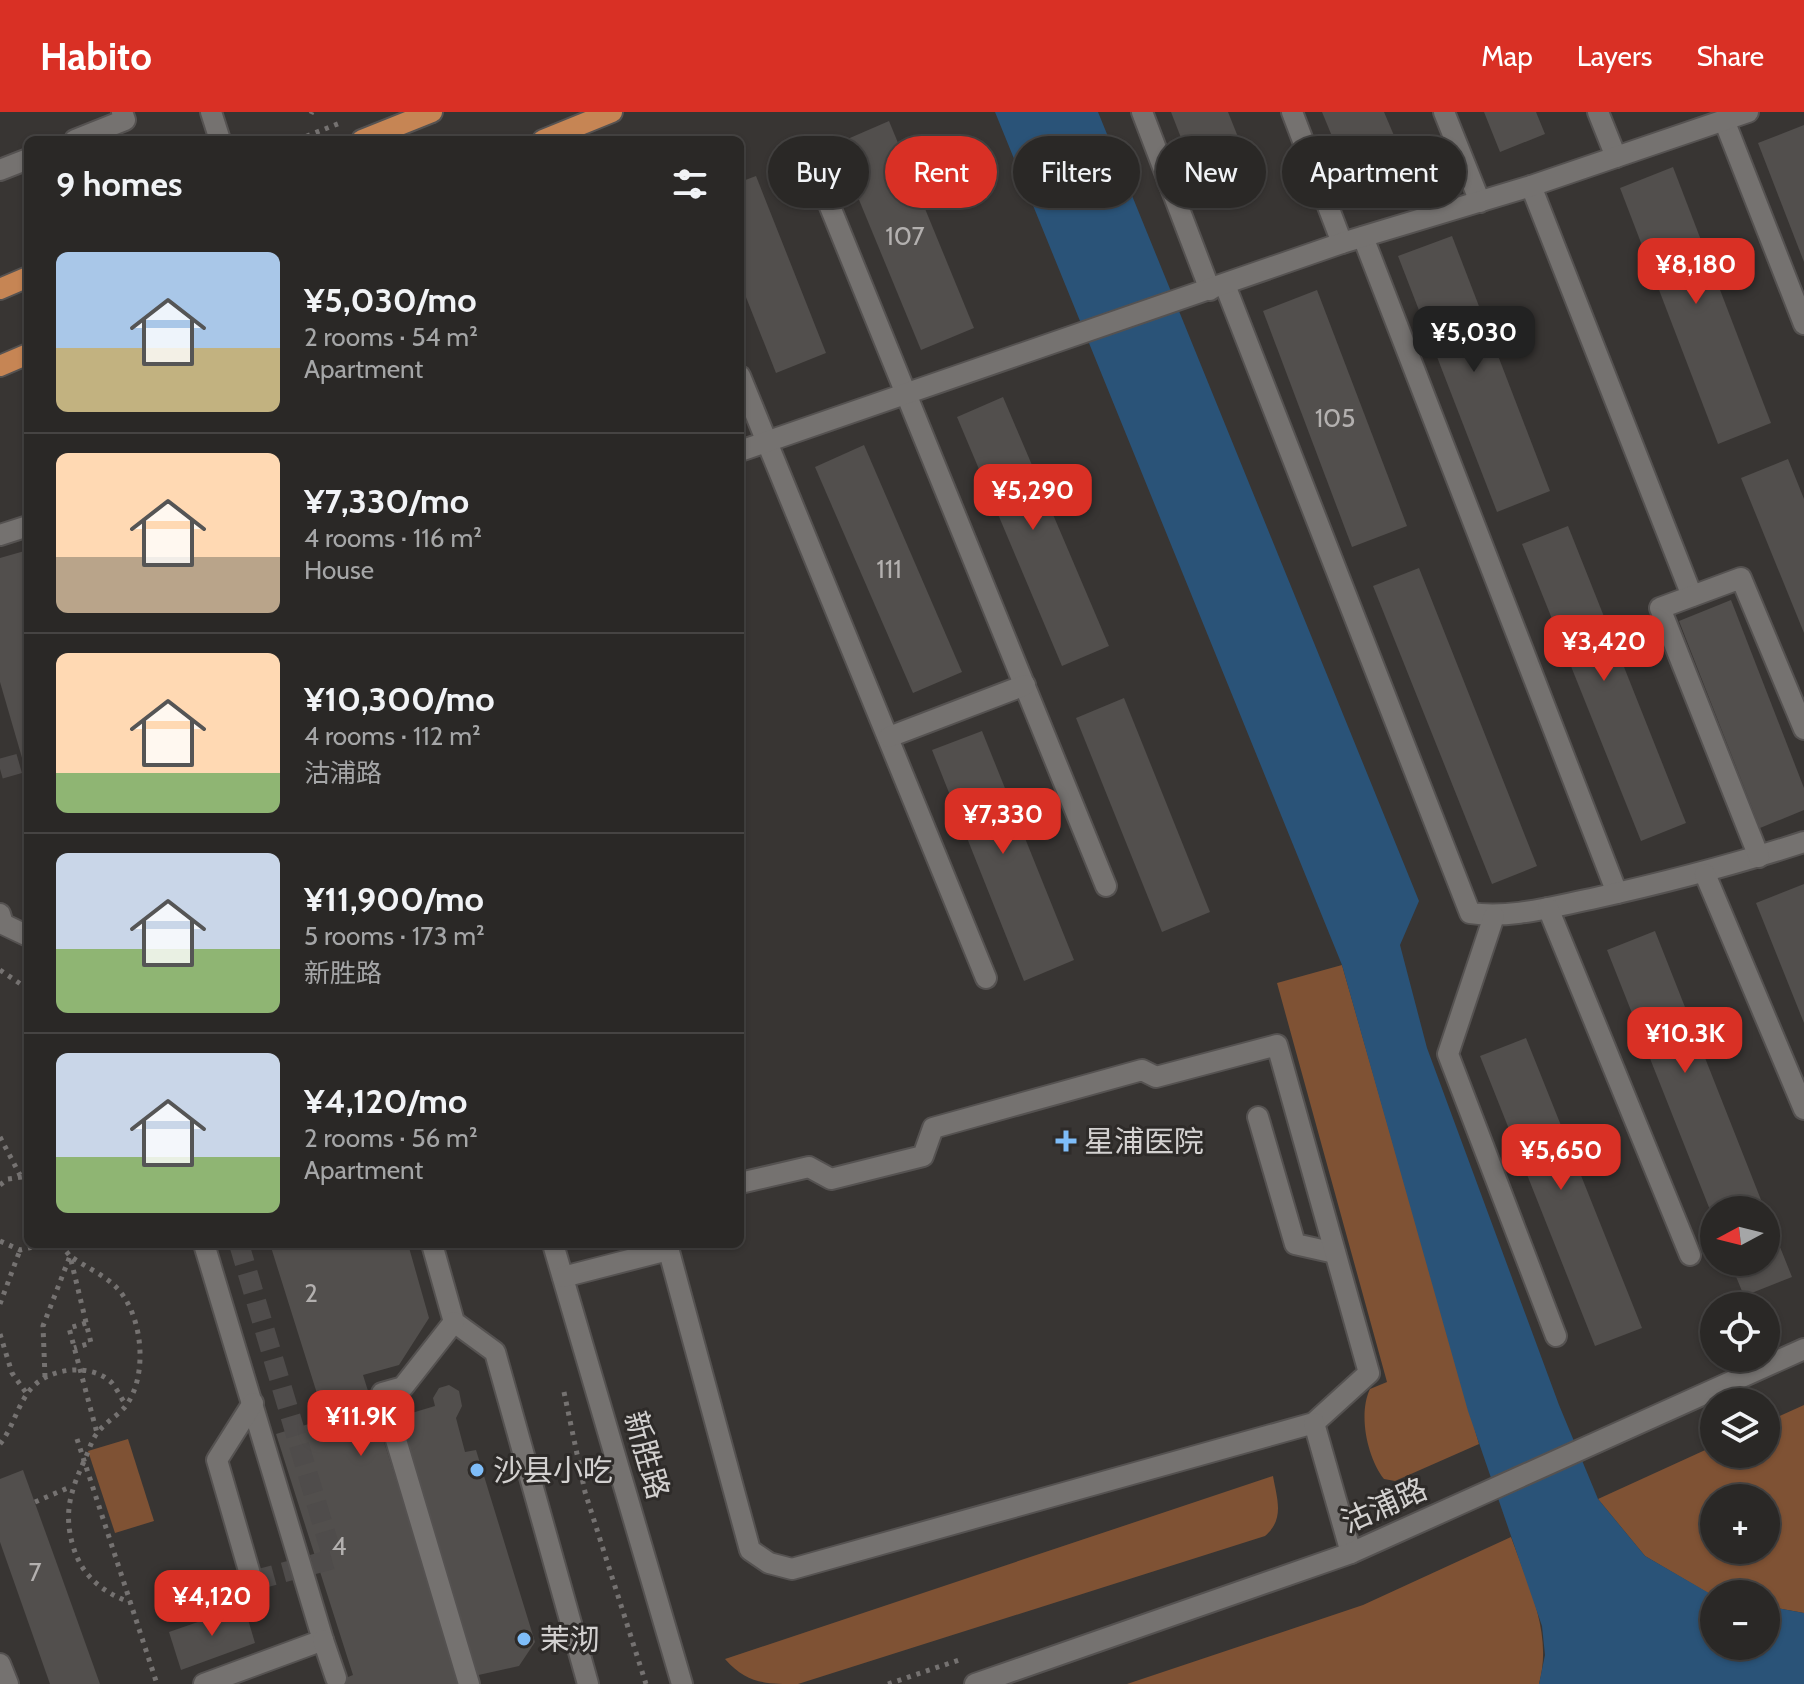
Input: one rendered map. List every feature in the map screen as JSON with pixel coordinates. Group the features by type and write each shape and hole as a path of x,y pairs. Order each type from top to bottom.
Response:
{"main road":[{"path":"372,136 432,112"},
{"path":"553,136 612,112"},
{"path":"0,289 24,279"},
{"path":"0,366 24,356"}],"street":[{"path":"85,136 125,120 122,112"},
{"path":"211,112 219,136"},
{"path":"1142,112 1218,288 1470,913 1494,916 1548,908 1705,874 1804,842"},
{"path":"1292,112 1342,243"},
{"path":"1444,112 1480,202"},
{"path":"1598,112 1616,157"},
{"path":"744,450 1342,243 1531,186 1748,112"},
{"path":"1724,120 1804,324"},
{"path":"0,170 24,161"},
{"path":"1531,186 1692,596"},
{"path":"831,208 1106,886"},
{"path":"1363,237 1617,893"},
{"path":"744,386 986,978"},
{"path":"0,535 24,527"},
{"path":"1759,857 1660,608 1741,578 1804,729"},
{"path":"889,737 1025,685"},
{"path":"1705,874 1804,1109"},
{"path":"1548,908 1690,1255"},
{"path":"1494,916 1448,1054 1556,1336"},
{"path":"1,921 24,934"},
{"path":"667,1248 750,1550 769,1563 792,1569 1314,1423 1369,1373 1277,1045 1156,1077 1142,1070 933,1128 923,1156 831,1179 809,1167 744,1182"},
{"path":"1258,1117 1295,1244 1335,1253"},
{"path":"205,1248 336,1678"},
{"path":"433,1248 454,1322 495,1352 588,1684"},
{"name":"新胜路","path":"554,1248 682,1684"},
{"path":"563,1277 664,1248"},
{"path":"454,1322 403,1387 382,1393 469,1684"},
{"name":"沽浦路","path":"975,1684 1024,1677 1351,1553 1804,1349"},
{"path":"252,1581 217,1460 253,1403"},
{"path":"1314,1423 1351,1553"},
{"path":"204,1684 323,1640"},
{"path":"0,1664 8,1684"}],"path":[{"path":"307,136 353,118"},
{"path":"0,970 24,986"},
{"path":"0,1137 20,1175"},
{"path":"0,1185 24,1176"},
{"path":"0,1241 20,1250 29,1248"},
{"path":"63,1248 70,1256 116,1287 134,1318 140,1353 136,1379 126,1406 97,1433 71,1486 67,1507 77,1561 109,1595 131,1603"},
{"path":"0,1304 20,1250"},
{"path":"70,1256 91,1343 74,1348"},
{"path":"45,1377 43,1326 70,1256"},
{"path":"86,1323 69,1328 97,1433"},
{"path":"0,1334 12,1373 27,1394"},
{"path":"0,1444 27,1394 45,1377 80,1369 111,1382 126,1406"},
{"path":"564,1389 585,1492 646,1684"},
{"path":"77,1439 157,1684"},
{"path":"35,1502 71,1486"}],"shaded area":[{"path":"1342,965 1479,1444 1395,1481 1384,1479 1378,1470 1366,1435 1366,1399 1370,1389 1387,1382 1277,983"},
{"path":"1804,1405 1804,1613 1780,1609 1780,1580 1700,1580 1700,1588 1645,1556 1598,1499 1700,1452 1700,1468 1780,1468 1780,1416"},
{"path":"128,1439 154,1521 115,1533 88,1451"},
{"path":"1273,1476 1278,1501 1277,1516 1265,1536 798,1684 757,1681 741,1673 725,1659"},
{"path":"1511,1537 1541,1628 1543,1665 1539,1684 1127,1684 1363,1605"}],"water":[{"path":"995,112 1098,112 1108,136 1013,136 1013,156"},
{"path":"1034,208 1137,208 1419,901 1400,945 1427,1048 1559,1405 1598,1499 1645,1556 1700,1588 1700,1660 1780,1660 1780,1609 1804,1613 1804,1684 1539,1684 1545,1655 1542,1626 1468,1411 1342,965"}],"building":[{"path":"1171,112 1228,112 1238,136 1180,136"},
{"path":"1322,112 1384,112 1394,136 1332,136"},
{"path":"1484,112 1536,112 1545,134 1500,152"},
{"path":"889,121 895,136 885,136 885,208 925,208 974,328 921,350 862,208 869,208 869,136 854,136"},
{"path":"1804,125 1804,262 1758,143"},
{"path":"1673,167 1771,423 1718,444 1620,188"},
{"path":"756,176 826,353 776,373 744,292 744,180"},
{"path":"1452,236 1550,491 1497,512 1398,256"},
{"path":"1317,290 1407,526 1352,547 1263,311"},
{"path":"1003,397 1109,646 1062,666 957,417"},
{"path":"864,445 962,672 913,693 815,467"},
{"path":"1788,459 1804,499 1804,633 1741,478"},
{"path":"1568,526 1686,823 1641,841 1522,544"},
{"path":"24,551 24,765 0,682 0,558"},
{"path":"1419,568 1537,866 1492,884 1373,586"},
{"path":"1731,600 1804,788 1804,810 1760,828 1679,621"},
{"path":"1124,698 1210,912 1162,932 1076,718"},
{"path":"982,731 1074,960 1024,981 932,750"},
{"path":"1804,884 1804,1023 1756,903"},
{"path":"1655,931 1759,1196 1704,1196 1607,950"},
{"path":"1526,1038 1642,1328 1595,1346 1480,1056"},
{"path":"1780,1247 1792,1277 1754,1292 1742,1292 1736,1276 1780,1276"},
{"path":"271,1248 409,1248 429,1318 399,1365 363,1375 460,1684 330,1684 353,1675 276,1434 325,1419"},
{"path":"449,1385 459,1391 462,1406 456,1418 465,1452 476,1450 535,1642 519,1666 474,1676 395,1418 435,1406 433,1398 439,1388"},
{"path":"23,1470 100,1684 50,1684 0,1542 0,1479"},
{"path":"244,1606 255,1643 181,1670 169,1632"}],"tunnel":[{"path":"0,769 24,762"},
{"path":"240,1248 333,1559 252,1581"}],"place":[{"name":"星浦医院","path":"1066,1141"},
{"name":"沙县小吃","path":"477,1470"},
{"name":"茉沏","path":"524,1639"}]}
